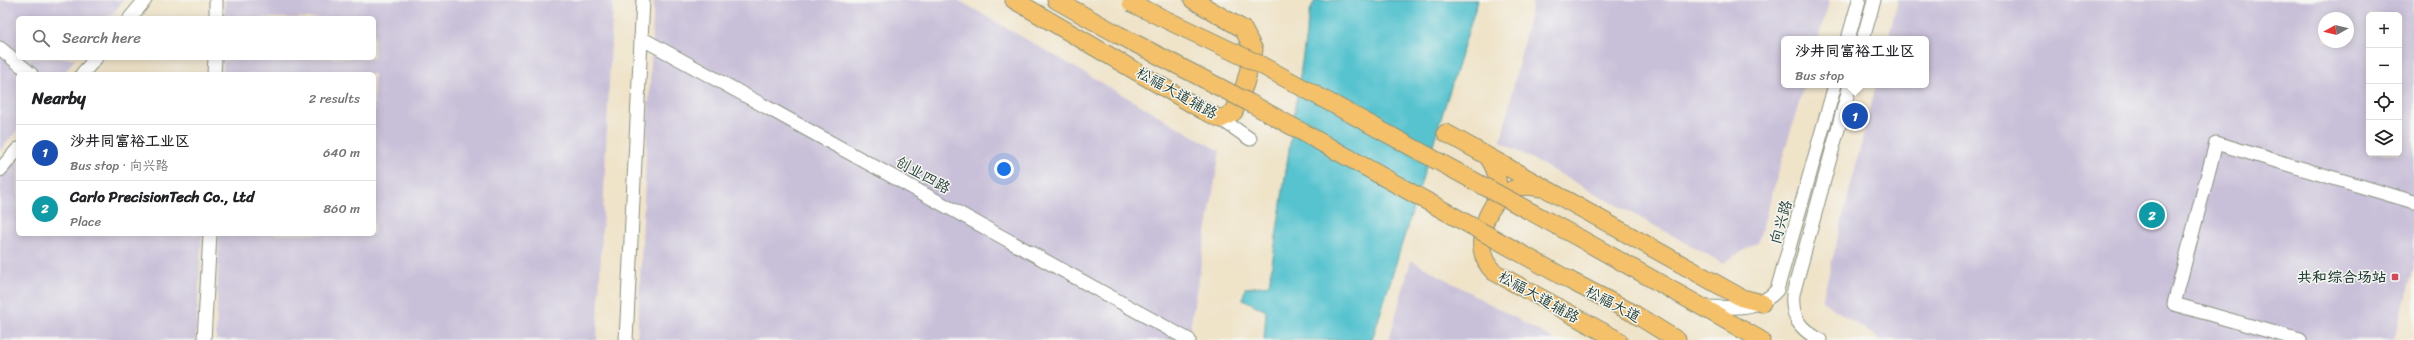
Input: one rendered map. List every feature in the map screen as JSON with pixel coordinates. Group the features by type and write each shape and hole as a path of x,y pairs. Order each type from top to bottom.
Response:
{"main road":[{"name":"松福大道辅路","path":"1014,0 1204,111 1221,119 1234,112 1245,84 1254,50 1243,29 1194,0"},
{"name":"松福大道","path":"1056,0 1119,35 1257,107 1569,280 1633,313 1678,340"},
{"path":"1128,2 1259,64 1581,239 1761,340"},
{"name":"松福大道辅路","path":"1446,133 1742,298 1762,303"},
{"path":"1488,156 1495,166 1498,177 1498,188 1491,210"},
{"name":"松福大道辅路","path":"1547,189 1520,186 1508,192 1491,210 1481,236 1480,248 1486,266 1494,272 1618,340"}],"street":[{"path":"132,16 145,0"},
{"path":"216,0 216,16"},
{"path":"626,340 643,0"},
{"path":"1849,36 1859,0"},
{"path":"1864,36 1874,0"},
{"name":"创业四路","path":"641,38 1189,340"},
{"path":"0,48 29,72"},
{"path":"84,72 94,60"},
{"path":"214,72 215,60"},
{"name":"向兴路","path":"1762,303 1777,290 1781,279 1834,88"},
{"name":"向兴路","path":"1820,340 1803,329 1798,323 1793,314 1792,294 1849,88"},
{"path":"1221,119 1250,139"},
{"path":"2300,340 2174,304 2216,143 2414,202"},
{"path":"0,170 16,151"},
{"path":"204,340 210,236"},
{"path":"1702,307 1753,306 1762,303"}],"shaded area":[{"path":"0,0 124,0 111,16 16,16 16,60 74,60 65,72 16,72 16,131 0,151"},
{"path":"225,0 613,0 597,340 216,340 219,236 376,236 376,72 223,72 223,60 376,60 376,16 224,16"},
{"path":"654,0 958,0 1220,151 1188,340 637,340"},
{"path":"1533,0 1830,0 1819,36 1781,36 1781,88 1803,88 1758,242 1723,263 1501,142"},
{"path":"1898,0 2414,0 2414,267 2394,340 1881,340 1822,301 1875,88 1929,88 1929,36 1889,36"},
{"path":"16,153 16,236 202,236 196,340 0,340 0,173"},
{"path":"1411,260 1555,340 1389,340"}],"water":[{"path":"1315,0 1478,0 1372,340 1264,340 1266,311 1243,299 1245,288 1269,285 1309,14"}],"place":[{"name":"沙井同富裕工业区","path":"1855,116"},
{"name":"Carlo PrecisionTech Co., Ltd","path":"2152,215"},
{"name":"共和综合场站","path":"2395,277"}]}
